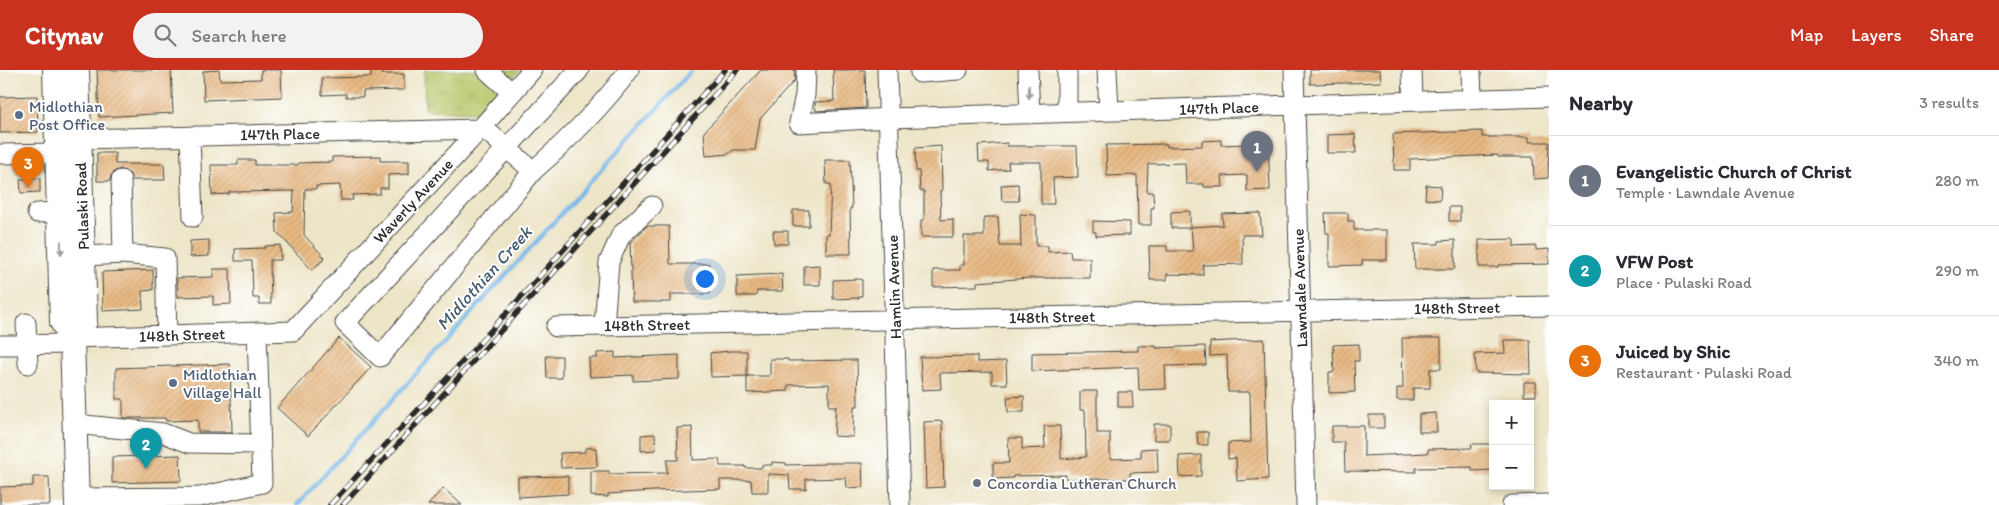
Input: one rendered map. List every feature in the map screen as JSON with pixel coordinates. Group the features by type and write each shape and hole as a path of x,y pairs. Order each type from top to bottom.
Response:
{"main road":[{"name":"Pulaski Road","path":"55,70 58,153 48,213 62,322 72,341 77,502"},
{"name":"Pulaski Road","path":"72,341 85,320 77,70"}],"street":[{"path":"487,70 512,93"},
{"name":"Waverly Avenue","path":"293,331 481,128 532,70"},
{"path":"579,70 345,323 380,357 533,171 572,136 615,89 628,70"},
{"name":"147th Place","path":"806,70 799,123 889,118 1549,97"},
{"name":"Hamlin Avenue","path":"887,70 900,505"},
{"path":"920,70 920,72 958,70"},
{"path":"1028,70 1030,114"},
{"path":"1067,70 1067,112"},
{"path":"1107,70 1110,111"},
{"name":"Lawndale Avenue","path":"1294,70 1306,505"},
{"path":"1412,70 1413,101"},
{"path":"1471,70 1472,99"},
{"path":"481,128 533,171"},
{"name":"147th Place","path":"80,139 481,128"},
{"path":"190,136 193,217"},
{"path":"0,154 58,153"},
{"path":"121,180 122,254"},
{"path":"604,326 609,262 621,235 652,206"},
{"path":"84,256 122,254 165,258 167,335"},
{"name":"148th Street","path":"556,327 1549,306"},
{"path":"26,323 28,364"},
{"name":"148th Street","path":"0,345 28,345 167,335 293,331"},
{"path":"77,502 200,497 262,482 256,332"},
{"path":"75,424 164,433 189,443 260,444"},
{"path":"1512,505 1549,504"}],"green space":[{"path":"424,70 520,70 484,112 425,110"}],"building":[{"path":"97,70 171,70 173,113 99,117"},
{"path":"219,70 220,80 261,79 261,70 281,70 282,97 204,100 203,71"},
{"path":"371,70 382,70 382,74 404,74 404,90 363,91 363,97 346,97 346,94 322,95 322,78 371,77"},
{"path":"761,70 795,70 794,81 760,119 755,150 733,150 728,154 706,156 704,132"},
{"path":"833,70 865,70 866,108 816,111 815,102 834,101"},
{"path":"1310,70 1380,70 1381,82 1310,84"},
{"name":"Midlothian Post Office","path":"37,96 38,132 0,133 0,97"},
{"path":"1482,131 1482,137 1529,137 1529,142 1549,142 1548,178 1534,179 1533,157 1498,157 1498,155 1410,159 1410,170 1394,170 1393,134"},
{"path":"1355,134 1356,153 1327,153 1327,135"},
{"path":"1247,137 1268,137 1270,190 1247,191 1247,175 1222,176 1223,187 1204,187 1204,184 1186,184 1185,163 1148,164 1147,192 1153,192 1154,208 1151,208 1151,225 1138,225 1137,175 1107,176 1106,145 1167,144 1167,147 1202,146 1202,141 1221,140 1221,145 1247,144"},
{"path":"1007,143 1007,146 1077,146 1078,177 1053,178 1054,204 1041,204 1041,162 1008,162 1009,169 989,171 989,162 979,162 978,145"},
{"path":"941,146 941,220 953,219 953,237 921,237 921,220 924,220 924,191 920,191 919,171 916,171 915,148"},
{"path":"97,153 115,153 115,164 164,164 165,180 132,180 130,174 121,169 111,175 110,181 97,181"},
{"path":"380,156 380,161 409,161 409,174 388,175 388,188 380,188 380,194 352,195 353,200 341,200 340,185 316,186 316,189 305,189 304,235 325,258 312,270 277,232 276,213 293,212 294,191 229,192 229,194 212,195 211,165 238,165 238,160 255,160 255,165 298,165 298,163 332,162 332,157"},
{"path":"825,160 850,160 851,254 826,254 826,234 829,234 831,184 826,184"},
{"path":"40,178 40,192 21,193 20,179"},
{"path":"1018,184 1019,201 1002,201 1001,185"},
{"path":"1426,185 1441,186 1440,200 1425,199"},
{"path":"1449,207 1460,207 1460,221 1449,221"},
{"path":"793,210 809,210 809,226 793,226"},
{"path":"1190,211 1190,228 1171,228 1171,212"},
{"path":"1260,213 1262,235 1242,235 1243,264 1203,265 1203,275 1167,274 1167,280 1150,280 1149,246 1167,246 1167,251 1193,251 1191,227 1223,225 1222,214"},
{"path":"1325,213 1348,213 1348,221 1354,221 1354,230 1387,230 1387,260 1362,260 1362,265 1329,266 1329,233 1326,233"},
{"path":"1020,214 1036,215 1036,246 1048,246 1048,252 1070,251 1071,258 1090,258 1090,278 1030,278 977,282 977,286 933,287 933,270 960,270 960,265 964,265 964,236 984,236 984,217 998,217 1000,246 1021,246"},
{"path":"1093,221 1130,222 1130,235 1096,236 1096,232 1093,232"},
{"path":"647,226 669,226 670,264 709,264 710,294 671,294 671,302 632,302 630,243"},
{"path":"773,231 788,231 788,244 774,244"},
{"path":"1514,239 1514,247 1536,246 1536,250 1549,249 1549,264 1479,267 1479,240"},
{"path":"209,240 209,256 190,257 190,241"},
{"path":"1455,240 1455,269 1415,269 1414,244 1439,244 1439,241"},
{"path":"280,245 281,260 270,260 271,304 259,304 259,298 253,298 252,261 235,261 235,249 265,248 265,246"},
{"path":"820,265 820,285 804,285 804,266"},
{"path":"213,269 230,269 231,304 213,305 213,296 178,297 177,278 213,277"},
{"path":"153,270 153,290 142,291 143,309 103,311 102,272"},
{"path":"782,274 783,291 757,291 756,296 737,296 737,276"},
{"path":"833,280 862,280 862,296 859,296 859,298 833,299"},
{"path":"339,338 371,367 308,436 277,408"},
{"path":"1402,338 1441,338 1441,369 1430,369 1430,388 1413,388 1413,400 1397,400 1397,388 1403,388"},
{"path":"1264,339 1268,479 1237,481 1236,458 1228,459 1228,443 1251,442 1250,392 1228,392 1227,355 1210,356 1210,342"},
{"path":"1504,340 1530,340 1531,374 1476,373 1475,354 1505,353"},
{"path":"1359,344 1359,361 1354,361 1355,392 1329,393 1329,372 1334,372 1333,345"},
{"path":"1138,346 1156,346 1156,348 1205,346 1206,365 1165,366 1166,389 1139,390 1138,367 1032,371 1032,353 1138,351"},
{"path":"747,351 747,376 711,377 710,353"},
{"path":"615,352 615,358 679,355 679,379 633,381 633,375 590,377 589,358 597,358 597,353"},
{"path":"546,356 562,356 562,378 547,378"},
{"path":"977,356 977,362 1006,361 1007,384 992,384 992,372 940,373 941,389 922,390 920,357"},
{"path":"770,359 788,359 788,361 857,360 858,406 854,406 853,437 834,436 836,406 829,406 829,384 788,385 788,391 747,393 747,376 770,376"},
{"name":"Midlothian Village Hall","path":"230,364 232,432 198,432 198,420 166,421 165,418 123,418 123,399 116,399 116,368"},
{"path":"1524,382 1536,382 1536,396 1524,396"},
{"path":"1080,391 1097,391 1097,433 1110,433 1110,459 1141,458 1141,449 1157,448 1158,472 1130,473 1130,479 1066,479 1066,475 1013,476 1013,478 993,479 993,463 1009,463 1008,438 1022,438 1022,449 1045,448 1044,426 1060,426 1061,459 1086,457 1085,410 1080,410"},
{"path":"1118,392 1132,392 1133,407 1118,407"},
{"path":"1024,396 1024,412 1008,412 1007,397"},
{"path":"1436,413 1437,432 1419,432 1419,414"},
{"path":"1369,415 1384,415 1384,428 1369,428"},
{"path":"942,421 944,487 926,488 924,422"},
{"path":"1154,424 1170,424 1170,440 1154,440"},
{"path":"1332,426 1364,426 1364,456 1428,453 1428,449 1472,448 1471,444 1489,444 1489,470 1472,471 1472,467 1416,468 1416,472 1345,471 1344,442 1332,442"},
{"path":"692,427 693,460 719,459 720,466 745,466 745,468 761,468 762,465 772,465 772,462 786,463 786,465 862,463 863,487 847,488 846,478 806,479 806,489 790,489 789,475 768,474 768,492 752,492 751,480 720,480 720,489 608,494 608,497 591,496 591,471 609,471 609,474 667,473 667,460 678,460 677,428"},
{"path":"1197,432 1208,432 1208,445 1198,445"},
{"path":"655,434 656,450 641,451 641,435"},
{"path":"585,448 596,448 597,467 561,468 560,453 585,452"},
{"path":"180,455 181,481 112,483 112,457"},
{"path":"1201,455 1201,476 1180,477 1179,456"},
{"path":"568,476 568,494 518,497 518,477"},
{"path":"33,477 49,477 50,505 0,505 0,487 33,486"},
{"path":"443,488 462,505 428,505"}],"waterway":[{"name":"Midlothian Creek","path":"297,505 692,70"}],"railway":[{"path":"330,505 476,347 725,70"},
{"path":"343,505 737,70"}],"place":[{"name":"Midlothian Post Office","path":"19,115"},
{"name":"Evangelistic Church of Christ","path":"1257,172"},
{"name":"Juiced by Shic","path":"28,188"},
{"name":"Midlothian Village Hall","path":"173,383"},
{"name":"VFW Post","path":"146,469"},
{"name":"Concordia Lutheran Church","path":"977,483"}]}
